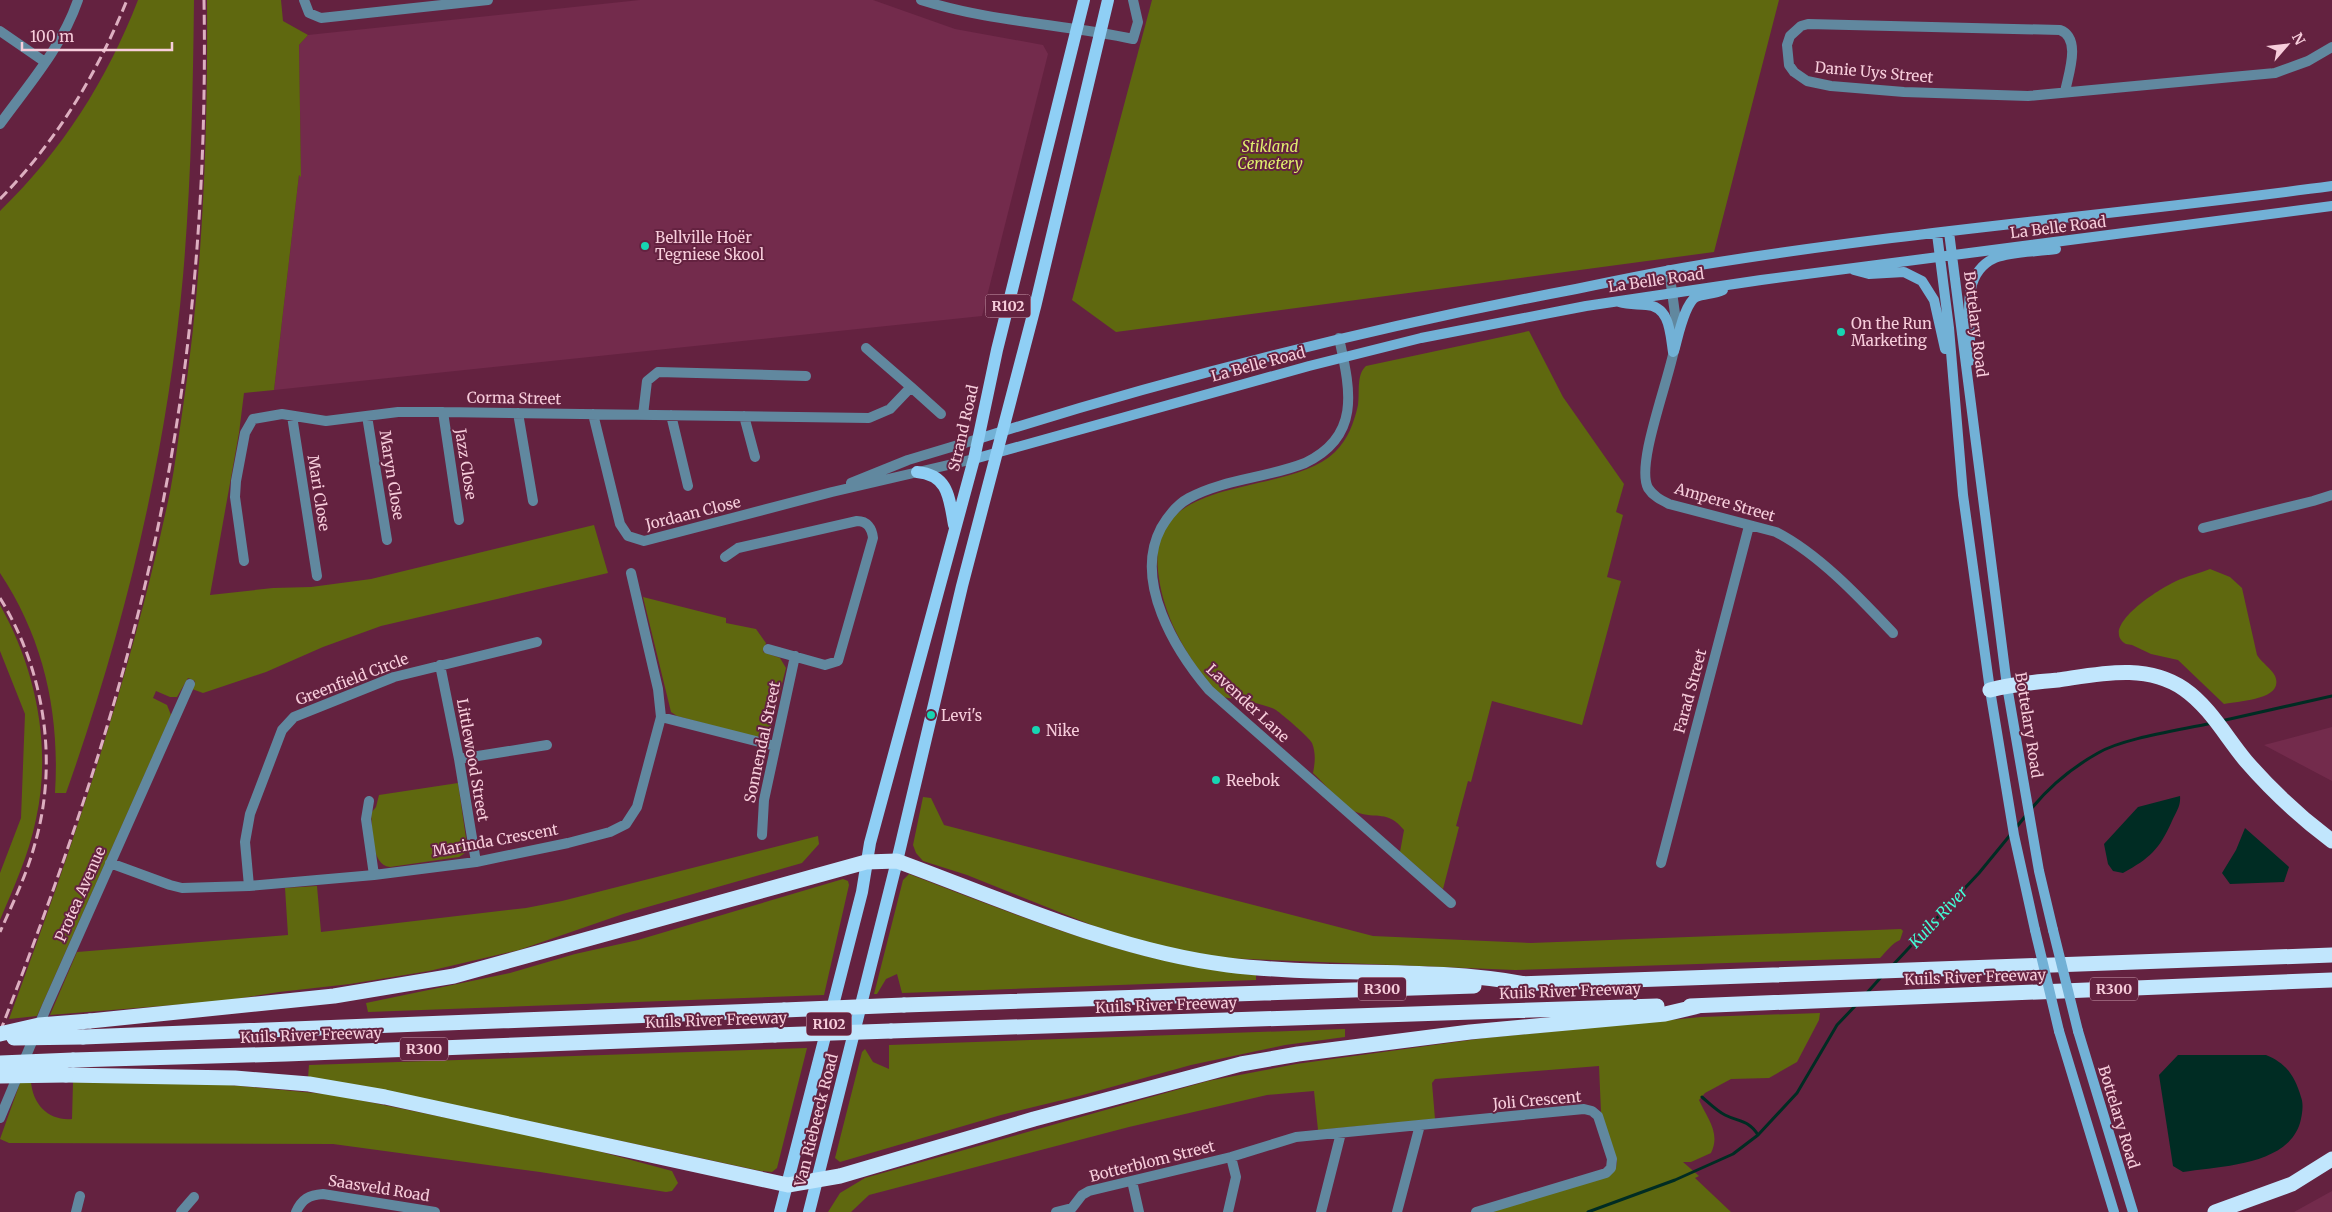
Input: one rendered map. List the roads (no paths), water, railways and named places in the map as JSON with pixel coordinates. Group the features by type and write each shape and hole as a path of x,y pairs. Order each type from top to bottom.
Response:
{"highway":[{"path":"1990,690 2007,686 2118,672 2159,677 2184,689 2205,709 2245,759 2286,804 2332,841"},
{"path":"0,1036 39,1025 334,996 454,976 866,862 897,861 1121,942 1197,960 1229,965 1287,969 1492,978 1526,984"},
{"name":"Kuils River Freeway","path":"0,1036 83,1037 904,1005 2332,955"},
{"name":"Kuils River Freeway","path":"0,1062 478,1048 891,1031 1699,1006 2332,980"},
{"path":"0,1076 66,1075 235,1078 339,1089 539,1130 788,1186 817,1182 1034,1119 1241,1064 1308,1053 1470,1032 1665,1014 1699,1006"},
{"path":"2215,1212 2292,1184 2332,1159"}],"main road":[{"name":"Strand Road","path":"866,862 872,833 954,527 974,459 997,350 1084,0"},
{"name":"R102","path":"897,861 960,596 1003,431 1108,0"},
{"name":"La Belle Road","path":"978,439 1339,338 1495,304 1669,270 1950,232 2332,186"},
{"name":"La Belle Road","path":"974,459 1264,377 1475,327 1615,301 1732,284 2332,206"},
{"name":"Bottelary Road","path":"1950,232 2007,686 2039,870 2078,1032 2133,1212"},
{"path":"1968,377 1971,348 1969,290 1983,267 1999,257 2091,244 2130,233"},
{"name":"Bottelary Road","path":"1937,234 1963,495 2002,773 2023,882 2059,1031 2114,1212"},
{"path":"1851,269 1869,274 1904,272 1922,282 1934,300 1952,379"},
{"path":"1674,353 1686,312 1692,302 1697,297 1722,291 1732,284"},
{"path":"1615,301 1631,306 1652,305 1663,313 1668,319 1674,353"},
{"path":"917,472 938,477 944,485 949,498 954,527"},
{"name":"Van Riebeeck Road","path":"809,1212 897,861"},
{"name":"Van Riebeeck Road","path":"780,1212 862,892 866,862"}],"street":[{"path":"0,124 70,25 78,0"},
{"path":"304,0 307,10 317,17 488,0"},
{"path":"372,0 373,12"},
{"path":"921,0 948,4 1009,21 1133,40 1138,22 1133,0"},
{"name":"Danie Uys Street","path":"2065,92 2072,57 2072,40 2066,32 2060,30 1808,24 1795,31 1787,45 1789,65 1794,72 1808,81 1831,86 1904,92 2009,95 2065,92 2275,72 2308,61 2332,47"},
{"path":"0,31 45,62"},
{"name":"Ampere Street","path":"1669,270 1676,321 1674,353 1645,463 1648,487 1656,497 1670,504 1776,532 1800,546 1893,633"},
{"name":"Lavender Lane","path":"1339,338 1350,403 1347,418 1334,441 1316,458 1305,463 1199,494 1181,502 1165,520 1155,543 1152,568 1155,589 1162,612 1188,663 1208,690 1451,903"},
{"path":"866,348 941,414"},
{"path":"643,415 647,381 658,372 806,376"},
{"name":"Corma Street","path":"244,562 235,497 238,460 244,433 253,419 260,416 282,414 326,421 398,412 869,418 886,412 911,387"},
{"name":"Jazz Close","path":"443,412 459,520"},
{"path":"518,413 533,501"},
{"name":"Jordaan Close","path":"593,414 620,524 624,532 637,540 651,541 666,538 832,492 974,459"},
{"path":"671,415 688,486"},
{"name":"Mari Close","path":"292,416 317,576"},
{"name":"Maryn Close","path":"367,416 387,540"},
{"path":"744,416 755,457"},
{"name":"Jordaan Close","path":"832,492 908,460 978,439"},
{"path":"2203,528 2331,498"},
{"path":"725,557 738,548 856,521 864,522 870,527 873,538 840,658 834,664 825,664 768,649"},
{"name":"Farad Street","path":"1661,863 1749,526"},
{"name":"Marinda Crescent","path":"110,863 182,888 249,886 374,875 476,862 568,843 610,832 626,824 637,806 661,717 658,689 632,573"},
{"name":"Greenfield Circle","path":"249,886 246,830 250,814 282,730 294,717 394,677 537,642"},
{"name":"Sonnendal Street","path":"762,835 764,800 795,656"},
{"name":"Littlewood Street","path":"440,665 459,758 476,862"},
{"name":"Protea Avenue","path":"0,1118 190,684"},
{"path":"661,717 775,746"},
{"path":"459,758 547,745"},
{"path":"369,801 366,819 374,875"},
{"name":"Joli Crescent","path":"1232,1157 1291,1138 1584,1109 1592,1111 1598,1116 1612,1159 1609,1171 1476,1212"},
{"path":"1397,1212 1420,1125"},
{"path":"1320,1212 1341,1133"},
{"path":"1228,1212 1236,1177 1232,1157"},
{"name":"Botterblom Street","path":"1056,1212 1072,1210 1082,1195 1089,1191 1232,1157"},
{"path":"1132,1181 1139,1212"},
{"name":"Saasveld Road","path":"296,1212 303,1199 312,1194 323,1194 435,1212"},
{"path":"76,1212 80,1196"},
{"path":"181,1212 194,1197"}],"waterway":[{"name":"Kuils River","path":"2221,721 2332,696"},
{"name":"Kuils River","path":"2031,809 2054,785 2098,753 2137,739 2212,723"},
{"name":"Kuils River","path":"2015,829 2027,814"},
{"name":"Kuils River","path":"1892,966 1979,873 2011,834"},
{"name":"Kuils River","path":"1866,994 1882,976"},
{"name":"Kuils River","path":"1588,1212 1675,1180 1733,1154 1758,1135 1797,1093 1837,1025 1857,1004"},
{"path":"1702,1097 1722,1113 1747,1124 1758,1135"}],"railway":[{"path":"0,199 39,154 73,106 102,54 127,0"},
{"path":"0,1032 45,914 105,734 139,612 167,482 188,345 195,276 203,139 204,0"},
{"path":"0,598 28,656 37,687 46,751 46,783 42,815 34,847 23,880 0,932"}],"place":[{"name":"Bellville Hoër Tegniese Skool","path":"645,246"},
{"name":"On the Run Marketing","path":"1841,332"},
{"name":"Levi's","path":"931,715"},
{"name":"Nike","path":"1036,730"},
{"name":"Reebok","path":"1216,780"}],"park label":[{"name":"Stikland Cemetery","path":"1270,154"}]}
